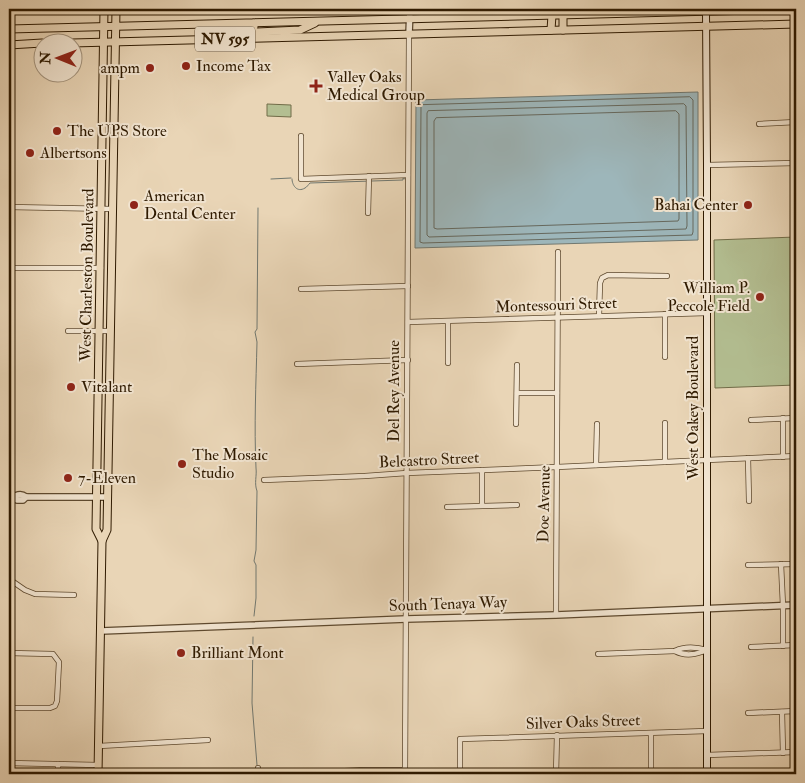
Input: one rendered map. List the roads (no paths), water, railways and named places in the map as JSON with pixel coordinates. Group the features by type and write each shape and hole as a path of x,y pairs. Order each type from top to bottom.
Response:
{"main road":[{"name":"West Charleston Boulevard","path":"102,541 96,529 104,9"},
{"name":"West Charleston Boulevard","path":"98,774 102,541 107,530 108,497 116,9"},
{"name":"NV 595","path":"9,29 796,9"},
{"name":"West Oakey Boulevard","path":"706,10 707,774"},
{"path":"563,15 563,30"},
{"path":"551,30 552,16"},
{"path":"252,38 252,35 256,32 300,30 317,22"},
{"path":"200,39 223,30 252,29 254,28 254,23"},
{"name":"NV 595","path":"82,43 796,24"},
{"path":"9,34 17,28"},
{"path":"9,45 32,44"}],"street":[{"name":"Del Rey Avenue","path":"405,772 410,9"},
{"path":"759,124 796,122"},
{"path":"300,136 301,179 408,175"},
{"path":"707,166 796,163"},
{"path":"368,213 369,176"},
{"path":"9,207 112,209"},
{"name":"Doe Avenue","path":"556,615 558,252"},
{"path":"9,268 101,268"},
{"path":"599,316 600,283 602,278 608,276 667,276"},
{"path":"301,289 408,286"},
{"name":"Montessouri Street","path":"408,322 707,312"},
{"path":"664,314 665,357"},
{"path":"448,322 448,363"},
{"path":"68,332 110,331"},
{"path":"297,364 408,360"},
{"path":"516,365 516,424"},
{"path":"517,394 558,393"},
{"path":"783,457 784,418"},
{"path":"751,420 796,418"},
{"path":"665,423 665,462"},
{"path":"596,465 597,424"},
{"name":"Belcastro Street","path":"264,480 796,456"},
{"path":"748,458 749,500"},
{"path":"482,470 482,506"},
{"path":"11,497 23,500 26,497 108,497"},
{"path":"447,507 516,505"},
{"path":"781,564 783,646"},
{"path":"748,565 796,564"},
{"path":"9,578 25,590 35,594 74,595"},
{"name":"South Tenaya Way","path":"101,631 796,605"},
{"path":"751,647 796,646"},
{"path":"598,654 675,651 681,648 697,647 707,650"},
{"path":"9,653 53,654 59,662 57,701 54,706 50,708 9,708"},
{"path":"748,713 796,711"},
{"path":"782,712 783,753"},
{"name":"Silver Oaks Street","path":"460,774 460,739 707,731"},
{"path":"651,733 651,774"},
{"path":"556,774 557,735"},
{"path":"99,746 208,740"},
{"path":"707,755 796,752"},
{"path":"9,763 98,765"},
{"path":"58,764 58,774"},
{"path":"258,768 258,774"},
{"path":"284,774 365,770 405,772"}],"water":[{"path":"698,92 698,240 415,248 416,100"}],"waterway":[{"path":"271,179 291,178"},
{"path":"292,179 294,186 300,190 306,188 310,183 405,179"},
{"path":"254,616 256,598 256,565 254,561 256,550 257,491 255,436 257,342 255,332 257,329 258,208"},
{"path":"253,637 252,703 257,765"}],"place":[{"name":"Income Tax","path":"186,66"},
{"name":"ampm","path":"150,68"},
{"name":"Valley Oaks Medical Group","path":"316,86"},
{"name":"The UPS Store","path":"57,131"},
{"name":"Albertsons","path":"30,153"},
{"name":"American Dental Center","path":"134,205"},
{"name":"Bahai Center","path":"748,205"},
{"name":"William P. Peccole Field","path":"760,297"},
{"name":"Vitalant","path":"71,387"},
{"name":"The Mosaic Studio","path":"182,464"},
{"name":"7-Eleven","path":"68,478"},
{"name":"Brilliant Mont","path":"181,653"}]}
